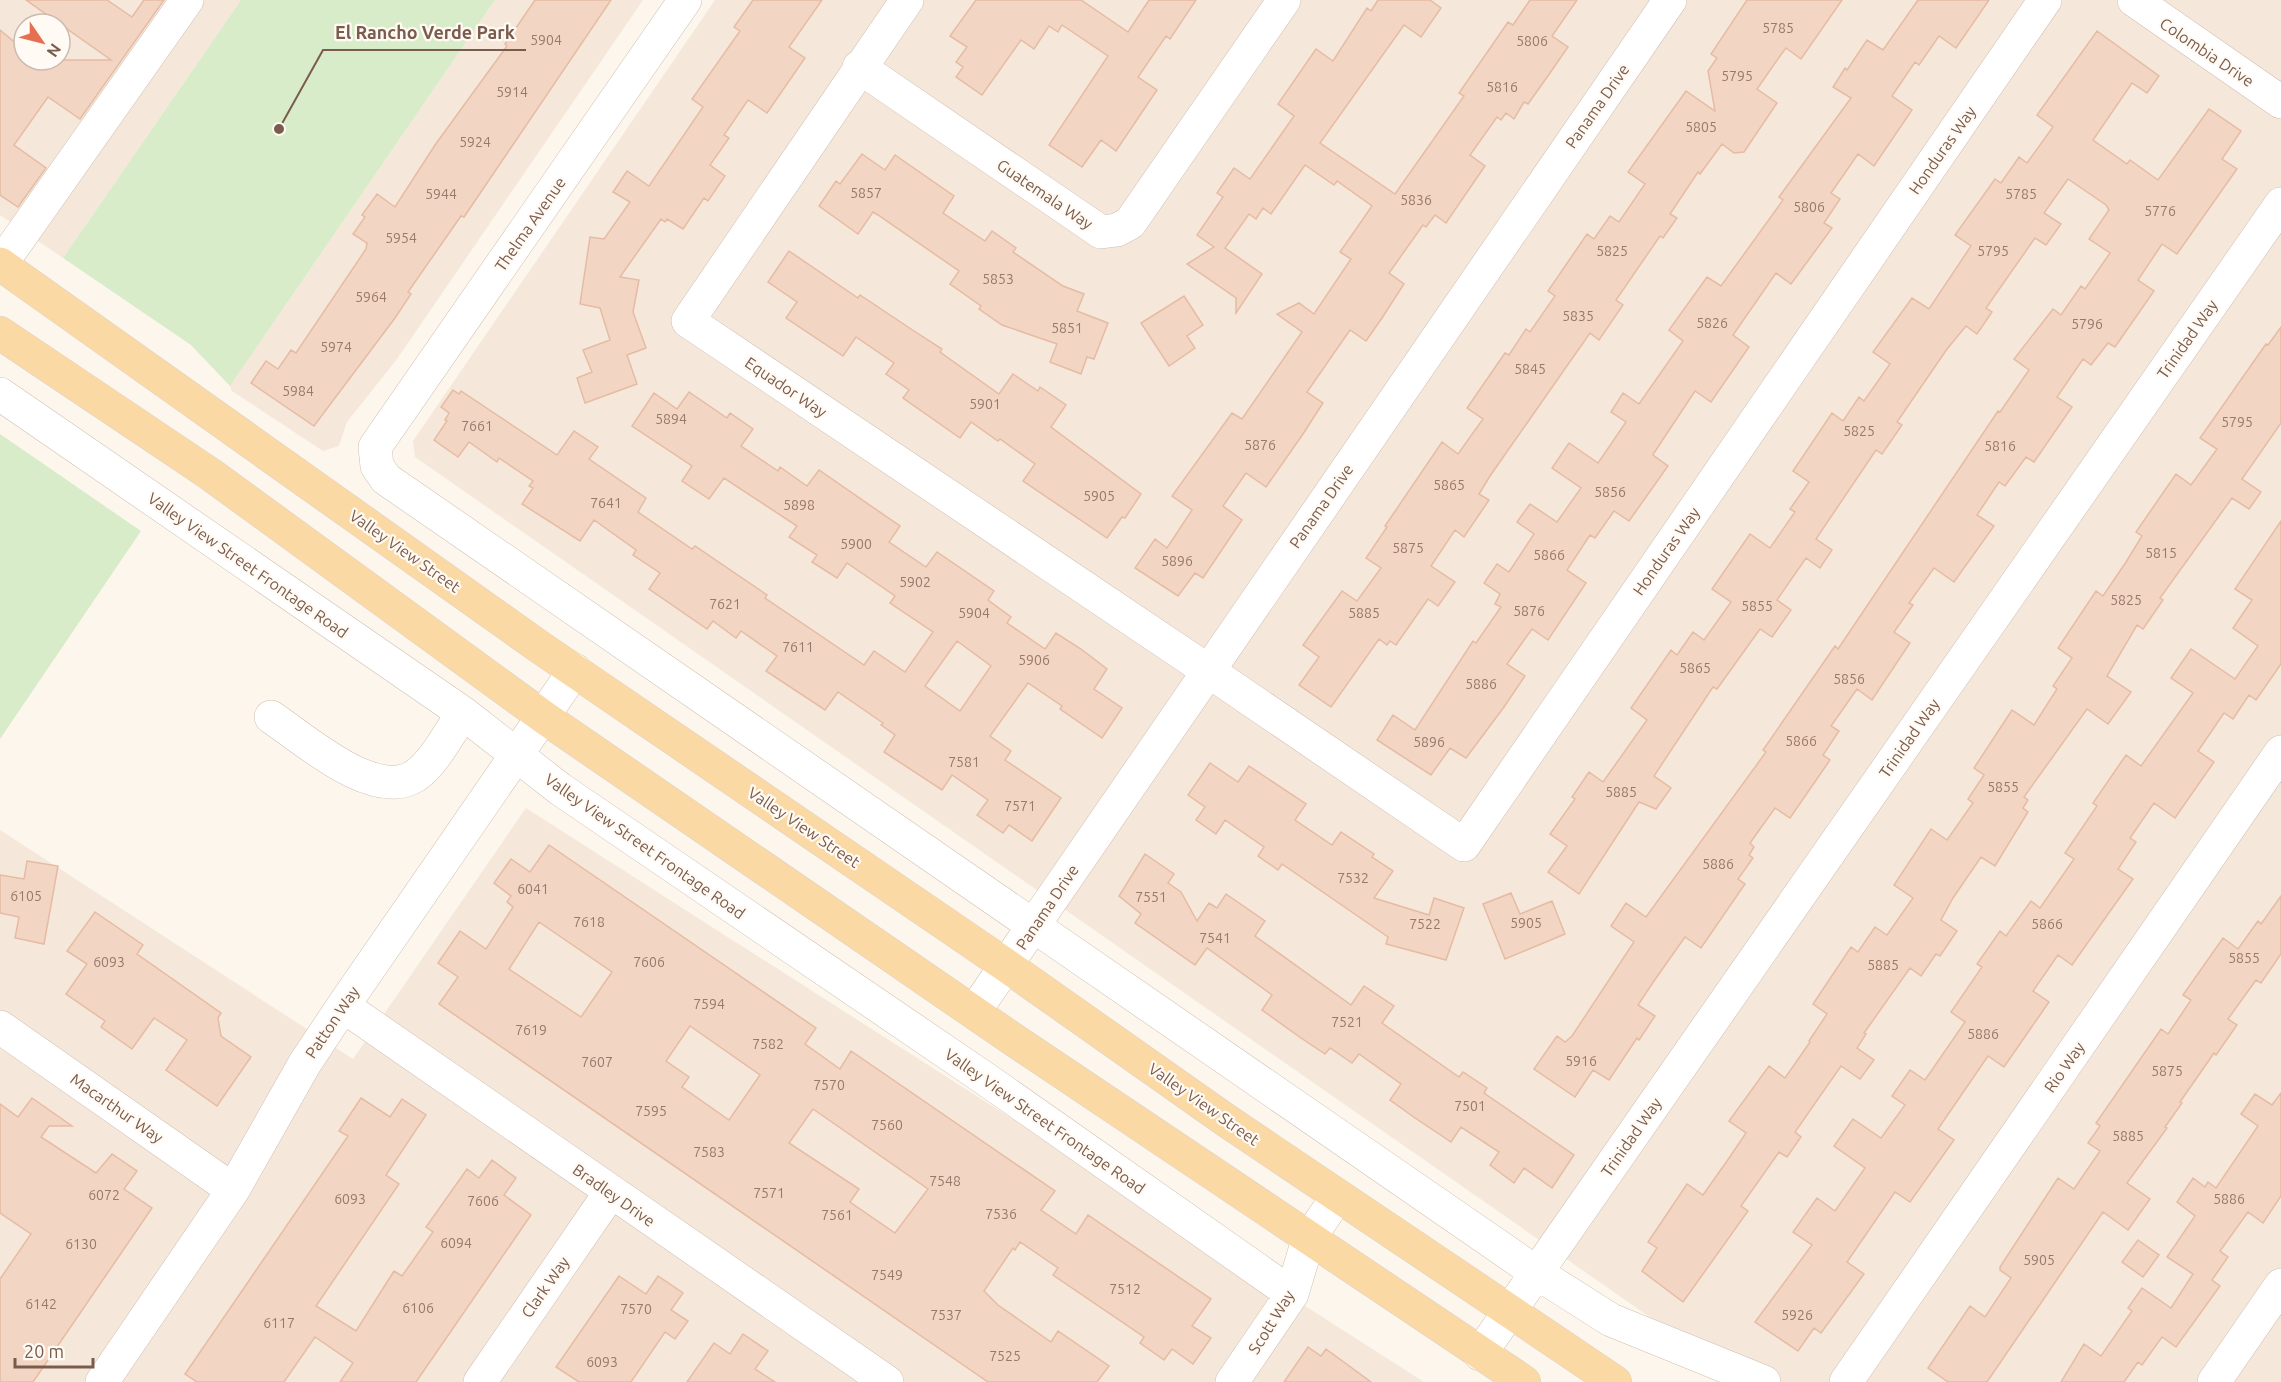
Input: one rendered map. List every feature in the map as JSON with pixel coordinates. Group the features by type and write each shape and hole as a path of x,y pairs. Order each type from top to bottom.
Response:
{"main road":[{"name":"Valley View Street","path":"0,264 575,670 1008,966 1338,1196 1615,1382"},
{"path":"0,333 210,474 544,718 1308,1240 1524,1382"}],"street":[{"path":"0,264 187,0"},
{"name":"Thelma Avenue","path":"685,0 375,447 377,466 386,479 1034,925"},
{"name":"Equador Way","path":"907,0 688,321 1208,670"},
{"name":"Guatemala Way","path":"860,67 1101,232 1117,230 1130,223 1284,0"},
{"name":"Panama Drive","path":"974,1012 1008,966 1208,670 1670,0"},
{"name":"Honduras Way","path":"1208,670 1464,845 2045,0"},
{"name":"Colombia Drive","path":"2134,0 2281,102"},
{"name":"Trinidad Way","path":"1480,1354 2281,204"},
{"name":"Valley View Street Frontage Road","path":"0,394 463,713 560,789 997,1087 1292,1294"},
{"name":"Patton Way","path":"102,1382 233,1190 305,1063 575,670"},
{"path":"271,717 353,772 378,782 396,782 414,776 430,762 463,713"},
{"name":"Rio Way","path":"1846,1382 2281,752"},
{"path":"1034,925 1537,1273 1611,1320 1764,1382"},
{"name":"Bradley Drive","path":"343,1006 610,1192 868,1377"},
{"name":"Macarthur Way","path":"0,1027 233,1190"},
{"name":"Clark Way","path":"480,1382 610,1192"},
{"name":"Scott Way","path":"1232,1382 1292,1294 1308,1240 1338,1196"},
{"path":"2214,1382 2281,1285"}],"shaded area":[{"path":"0,0 241,0 63,258 0,215"},
{"path":"495,0 643,0 397,359 347,422 339,446 323,451 232,391 230,386"},
{"path":"715,0 2281,0 2281,1382 1743,1382 415,457 413,441"},
{"path":"526,808 1424,1382 0,1382 0,830 353,1059"}],"green space":[{"path":"241,0 495,0 230,386 191,345 63,258"},
{"path":"0,434 141,531 0,739"}],"building":[{"path":"26,0 107,0 132,17 144,0 164,0 80,119 48,97 14,145 46,168 18,207 0,195 0,30 12,40 12,72 72,72 72,60 111,60 72,32 72,12 43,12"},
{"path":"535,0 611,0 464,217 461,216 408,292 411,294 395,318 314,426 251,383 266,361 278,369 291,350 296,353 366,249 367,243 353,234 365,217 362,215 377,194 395,207 435,145 507,46 505,44"},
{"path":"753,0 822,0 789,47 805,58 767,113 748,100 724,135 729,138 710,165 725,176 708,201 704,198 683,229 667,219 665,222 661,219 620,277 639,280 633,312 646,348 627,355 637,384 585,403 577,378 592,372 583,350 610,340 600,308 580,304 590,237 604,239 630,202 613,192 627,171 649,186 703,107 692,99 740,31 734,27"},
{"path":"976,0 1081,0 1128,32 1149,0 1196,0 1170,39 1166,36 1138,77 1157,90 1116,151 1101,140 1082,167 1049,145 1108,56 1062,25 1058,32 1049,26 1034,49 1021,40 982,95 956,77 963,67 956,62 967,47 950,36"},
{"path":"1378,0 1430,0 1441,8 1421,37 1404,25 1320,143 1395,194 1464,96 1459,93 1508,22 1513,25 1530,0 1577,0 1552,36 1568,47 1528,104 1524,102 1514,119 1506,113 1501,120 1497,117 1470,155 1485,166 1446,223 1435,215 1426,227 1423,225 1389,273 1404,284 1382,318 1366,341 1350,330 1307,392 1323,403 1303,434 1266,487 1246,473 1223,506 1242,520 1203,578 1195,573 1178,596 1135,568 1155,539 1167,548 1192,510 1172,496 1232,413 1242,419 1302,332 1277,314 1299,303 1314,314 1351,259 1340,252 1372,206 1337,181 1334,185 1305,165 1271,214 1263,208 1256,219 1249,214 1225,248 1262,274 1236,313 1236,298 1187,264 1214,247 1197,235 1223,197 1217,193 1234,168 1250,179 1294,116 1278,104 1316,49 1333,61 1367,8 1371,11"},
{"path":"1747,0 1842,0 1801,59 1786,48 1780,56 1757,89 1777,103 1744,152 1734,153 1722,144 1700,174 1698,172 1670,214 1677,218 1663,238 1660,236 1616,300 1623,305 1599,340 1590,333 1490,476 1479,494 1489,500 1464,537 1455,530 1431,566 1455,582 1438,606 1428,599 1396,645 1390,641 1387,645 1379,639 1331,707 1299,685 1319,657 1303,645 1342,591 1357,601 1381,568 1366,558 1387,527 1385,526 1442,442 1458,454 1483,419 1467,408 1505,353 1509,355 1526,329 1530,332 1555,296 1548,291 1587,234 1594,239 1610,216 1619,222 1645,184 1628,172 1686,91 1715,111 1708,71 1717,58 1711,54"},
{"path":"1918,0 1989,0 1956,48 1939,36 1919,65 1915,62 1892,96 1912,110 1874,166 1858,154 1831,193 1840,199 1824,223 1832,228 1791,284 1776,273 1733,335 1749,347 1711,402 1695,391 1653,455 1668,466 1629,521 1614,511 1595,538 1590,535 1567,570 1586,583 1548,640 1532,629 1507,664 1525,676 1504,707 1466,758 1450,748 1431,775 1377,740 1393,715 1415,730 1473,641 1476,643 1501,607 1495,604 1500,594 1484,583 1497,564 1509,572 1534,534 1517,522 1530,504 1557,522 1581,488 1552,468 1569,443 1598,463 1626,422 1611,412 1623,393 1639,404 1683,341 1669,330 1707,277 1721,286 1783,200 1779,197 1851,98 1833,87 1845,68 1847,70 1867,40 1883,50"},
{"path":"2097,31 2159,76 2147,93 2132,83 2093,140 2127,164 2130,160 2158,180 2209,109 2241,131 2222,159 2237,169 2177,254 2162,244 2138,280 2154,291 2115,347 2108,343 2091,365 2083,359 2057,397 2072,407 2034,462 2026,457 2005,486 1999,482 1977,515 1994,526 1954,582 1934,568 1909,603 1913,605 1894,632 1910,643 1872,700 1857,689 1831,726 1839,731 1823,755 1830,760 1790,818 1775,808 1750,843 1754,847 1749,855 1753,858 1738,879 1745,884 1701,948 1685,937 1654,981 1638,1005 1655,1016 1639,1040 1637,1038 1609,1080 1593,1070 1575,1097 1534,1069 1557,1036 1565,1042 1572,1036 1634,942 1611,926 1626,903 1646,917 1766,752 1763,750 1835,646 1838,649 1998,411 2000,412 2029,370 2014,359 2053,309 2061,315 2081,286 2085,289 2110,253 2089,239 2109,210 2106,205 2068,179 2044,213 2061,224 2046,245 2035,238 1986,308 1992,312 1977,334 1966,326 1947,349 1897,422 1902,425 1882,454 1876,450 1816,539 1832,550 1820,568 1806,558 1777,600 1791,610 1772,637 1760,629 1717,689 1713,687 1654,776 1671,788 1656,809 1639,802 1579,894 1548,872 1567,846 1550,834 1575,799 1572,797 1589,772 1603,782 1647,720 1631,708 1671,650 1677,655 1693,632 1704,640 1731,602 1712,589 1750,534 1770,548 1795,512 1790,509 1809,482 1793,471 1832,413 1843,421 1859,397 1864,401 1890,364 1873,352 1912,298 1929,309 1971,246 1955,235 1995,179 2001,183 2019,157 2027,163 2053,127 2037,115"},
{"path":"862,154 885,170 895,155 954,196 943,213 985,241 992,231 1016,248 1013,252 1063,286 1084,294 1077,311 1108,323 1094,359 1087,357 1081,374 1050,362 1057,344 1002,325 979,309 981,306 950,284 959,271 878,215 873,212 858,234 819,206 836,181 840,184"},
{"path":"789,251 858,298 860,295 942,349 940,352 999,394 1013,374 1038,391 1040,387 1066,405 1051,427 1141,494 1125,518 1122,517 1107,538 1023,481 1035,464 1000,439 998,441 971,422 960,438 903,398 909,390 886,374 894,363 856,337 843,356 786,318 797,302 768,282"},
{"path":"1184,296 1203,325 1187,336 1195,348 1169,366 1141,323"},
{"path":"2281,327 2281,423 2242,479 2261,492 2249,509 2232,498 2160,598 2163,600 2143,629 2137,625 2107,676 2131,692 2108,724 2087,709 2024,797 2028,800 2023,808 2028,812 1995,866 1981,857 1953,898 1941,920 1957,931 1940,956 1936,954 1921,976 1910,968 1864,1033 1866,1034 1857,1048 1874,1060 1860,1079 1841,1066 1795,1132 1801,1137 1787,1157 1779,1152 1741,1206 1748,1211 1683,1302 1642,1271 1657,1248 1648,1242 1687,1184 1703,1195 1727,1161 1746,1133 1729,1121 1769,1066 1785,1078 1810,1042 1827,1014 1813,1004 1851,947 1858,952 1875,927 1887,935 1913,898 1894,885 1931,829 1947,840 1973,803 1968,799 1984,775 1974,768 2012,710 2034,725 2057,689 2053,686 2072,658 2058,648 2096,591 2103,596 2142,536 2136,532 2176,474 2191,485 2217,449 2200,438 2266,344 2268,345"},
{"path":"453,390 459,394 461,391 557,455 574,431 598,447 589,459 646,498 638,512 692,549 695,546 767,595 765,598 864,665 874,651 905,672 933,632 890,603 895,596 847,563 837,578 812,562 817,555 789,537 797,526 724,478 709,499 682,481 692,466 632,426 654,393 677,409 689,392 727,418 730,413 753,429 741,446 778,471 780,467 807,486 819,470 900,526 889,542 926,567 937,552 994,591 988,600 1011,617 1007,623 1045,649 1056,633 1081,649 1107,669 1094,689 1122,708 1102,738 1060,709 1062,706 1028,683 990,736 1011,751 1005,760 1061,798 1032,841 1009,825 1003,833 977,815 988,800 952,775 942,790 884,752 895,735 881,725 883,723 838,692 825,710 766,671 777,656 741,631 736,638 713,621 707,629 649,589 660,573 633,555 636,550 594,520 580,541 522,504 533,488 529,486 533,481 499,458 497,462 469,442 458,457 434,440 447,421 445,420 449,413 441,407","holes":["957,641 991,666 960,711 925,686"]},
{"path":"2281,521 2281,664 2256,700 2249,695 2233,719 2224,713 2198,751 2214,762 2175,818 2154,803 2130,838 2136,842 2118,869 2133,879 2072,965 2058,955 2033,991 2049,1002 2004,1067 1988,1056 1938,1129 1954,1140 1910,1202 1895,1192 1847,1262 1864,1274 1821,1333 1814,1328 1798,1351 1755,1322 1812,1245 1793,1232 1817,1198 1835,1211 1865,1168 1834,1146 1853,1119 1881,1138 1905,1105 1892,1096 1910,1070 1925,1080 1965,1022 1951,1012 1982,967 1977,964 2000,931 2006,936 2031,901 2040,908 2074,859 2065,853 2097,806 2093,803 2126,755 2141,766 2193,693 2171,678 2191,649 2235,679 2258,646 2233,628 2252,600 2235,589"},
{"path":"1210,763 1238,782 1249,766 1306,804 1295,820 1332,845 1341,832 1374,854 1372,857 1393,871 1374,898 1429,915 1434,898 1464,908 1446,960 1386,944 1388,937 1282,864 1278,870 1258,856 1264,847 1225,820 1216,834 1196,820 1205,807 1188,795"},
{"path":"549,845 816,1028 805,1044 840,1069 851,1051 1055,1191 1041,1210 1076,1234 1088,1215 1211,1299 1192,1326 1211,1338 1193,1364 1172,1349 1164,1360 1140,1343 1144,1337 1053,1275 1058,1268 1020,1242 1015,1250 1013,1248 984,1291 998,1305 1051,1342 1058,1331 1109,1366 1097,1382 988,1382 439,1004 458,977 438,963 460,931 486,949 513,907 507,902 511,896 494,883 511,859 530,872","holes":["539,922 612,972 581,1017 509,969","690,1026 760,1075 729,1120 682,1087 689,1077 666,1061","813,1109 928,1189 895,1233 850,1202 859,1189 789,1143"]},
{"path":"1145,854 1174,874 1168,883 1181,892 1197,921 1209,903 1217,908 1226,894 1265,921 1255,936 1351,1005 1364,986 1394,1006 1382,1023 1459,1077 1463,1072 1487,1088 1484,1093 1574,1155 1552,1188 1524,1168 1514,1183 1490,1165 1499,1152 1461,1127 1451,1142 1415,1118 1390,1100 1401,1084 1359,1054 1352,1063 1330,1048 1325,1054 1301,1038 1262,1010 1272,995 1207,948 1195,965 1135,923 1141,914 1119,896"},
{"path":"27,861 58,866 44,944 15,938 19,917 0,913 0,875 24,879"},
{"path":"1511,893 1520,914 1552,901 1565,934 1505,959 1483,904"},
{"path":"2281,896 2281,954 2261,983 2256,980 2228,1019 2237,1025 2216,1055 2214,1053 2180,1102 2182,1103 2165,1127 2167,1128 2127,1183 2150,1199 2128,1230 2103,1212 1987,1382 1948,1382 1928,1368 1970,1306 1985,1317 2011,1278 2000,1270 2000,1267 2058,1178 2074,1189 2100,1151 2088,1143 2100,1126 2096,1123 2161,1029 2168,1034 2191,1000 2183,995 2223,938 2238,949 2258,921 2261,924"},
{"path":"95,912 143,945 137,954 221,1013 218,1018 221,1036 251,1057 217,1106 166,1070 187,1040 154,1018 132,1049 101,1027 105,1021 66,994 87,964 67,951"},
{"path":"2281,1093 2281,1196 2263,1223 2248,1212 2220,1251 2228,1257 2212,1280 2220,1286 2176,1347 2162,1337 2142,1365 2138,1362 2124,1382 2061,1382 2084,1344 2101,1356 2132,1311 2128,1308 2142,1288 2171,1308 2193,1274 2167,1257 2195,1216 2177,1202 2193,1178 2205,1187 2208,1182 2216,1188 2258,1126 2241,1114 2255,1094 2272,1105"},
{"path":"32,1098 72,1126 49,1126 41,1137 96,1173 112,1154 137,1171 124,1189 152,1208 33,1382 0,1382 0,1279 31,1234 0,1213 0,1104 18,1117"},
{"path":"361,1098 390,1117 402,1099 426,1115 386,1175 399,1184 316,1306 356,1331 394,1271 402,1276 433,1232 426,1227 467,1169 479,1178 492,1160 516,1178 504,1195 531,1215 416,1382 340,1382 353,1363 315,1337 284,1382 197,1382 185,1374 348,1136 339,1131"},
{"path":"2138,1240 2159,1255 2143,1277 2122,1262"},
{"path":"619,1276 646,1294 658,1276 683,1293 671,1310 688,1321 675,1339 665,1332 631,1382 579,1382 556,1367"},
{"path":"743,1334 768,1351 755,1369 775,1382 687,1382 714,1343 730,1354"},
{"path":"1308,1347 1321,1356 1326,1349 1371,1382 1284,1382"}],"place":[{"name":"El Rancho Verde Park","path":"279,129"}]}
